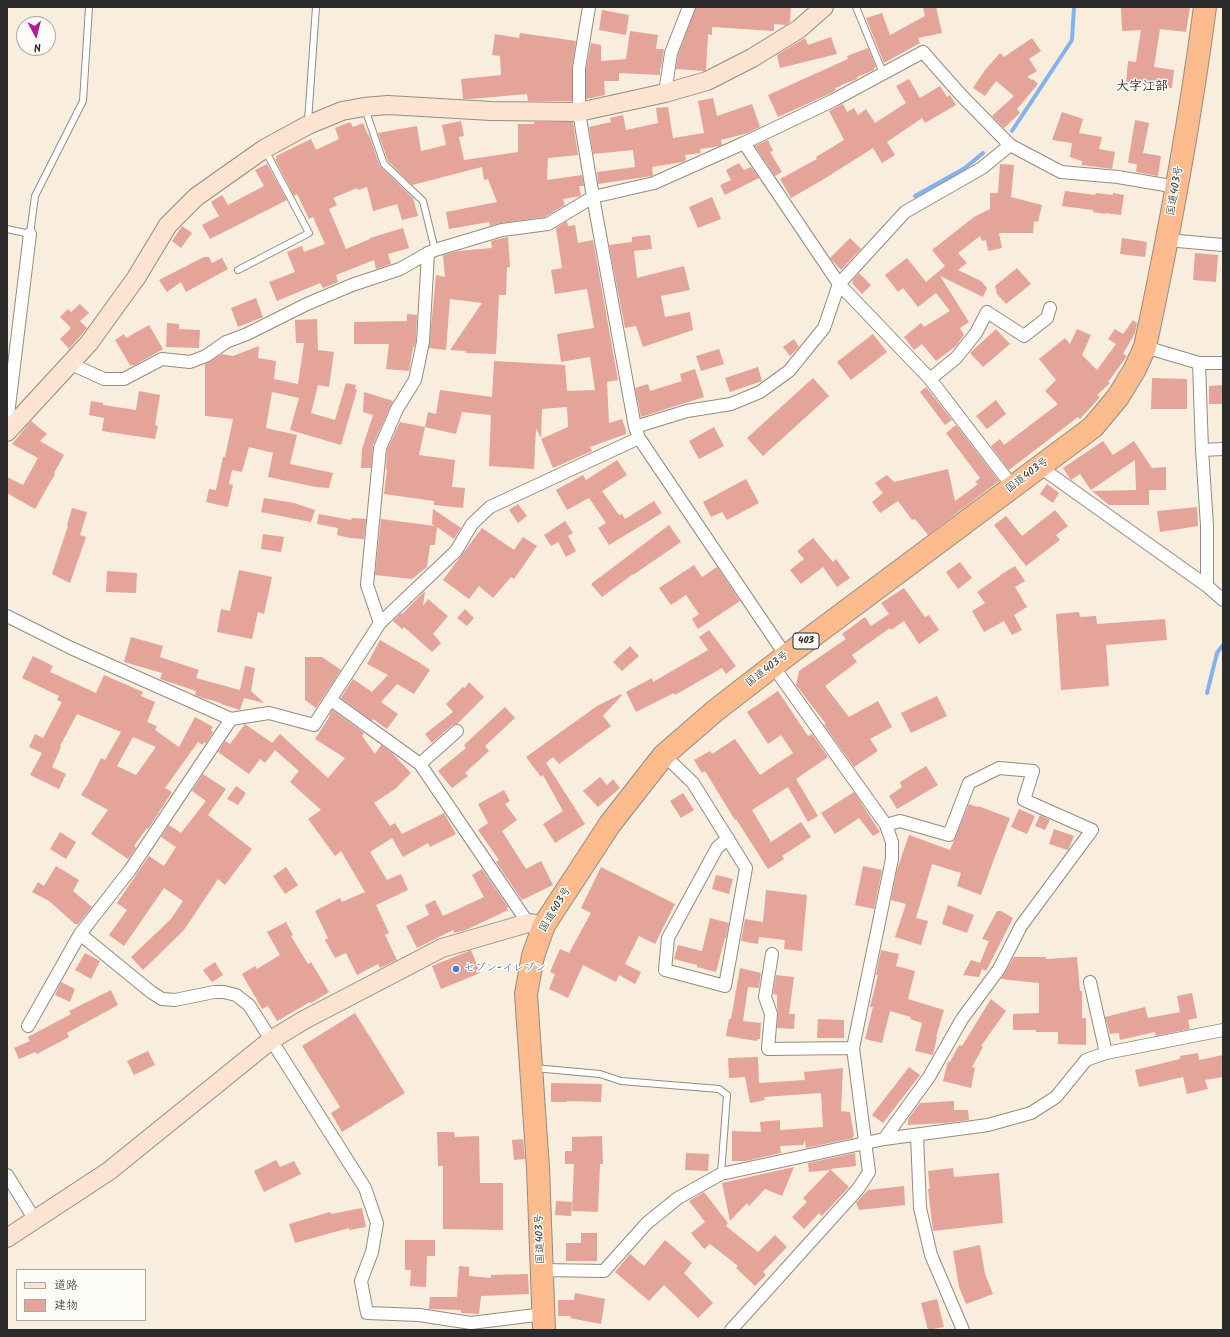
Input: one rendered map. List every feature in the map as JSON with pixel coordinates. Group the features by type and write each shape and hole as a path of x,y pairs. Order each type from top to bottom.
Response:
{"highway":[{"name":"国道403号","path":"544,1322 532,1067 526,994 533,956 536,924 610,824 664,755 716,710 779,661 1092,427 1118,397 1135,369 1145,347 1177,187 1195,82 1205,7"}],"street":[{"path":"589,7 579,68 579,112 593,197 637,432 779,661 886,825 892,842 892,859 853,1048 869,1172 858,1189 733,1329"},
{"path":"665,93 671,53 689,7"},
{"path":"7,432 89,343 136,278 168,225 196,197 264,149 308,125 342,111 364,107 388,105 491,111 579,112 665,93 707,81 752,58 799,29 824,7"},
{"path":"71,364 104,379 124,379 162,359 190,362 206,356 226,342 248,334 307,304 352,285 400,269 431,251 502,230 548,224 593,197 654,183 744,143 834,100 923,52 961,95 1010,145 1061,172 1118,177 1177,187"},
{"path":"744,143 839,284 930,379 1013,487"},
{"path":"7,616 71,648 231,719 269,713 314,725 380,623 456,551 472,524 490,507 637,432 687,411 731,404 760,392 789,371 824,328 839,284 905,212 982,168 1010,145"},
{"path":"7,423 30,234"},
{"path":"1167,240 1223,245"},
{"path":"380,623 367,584 380,448 397,409 415,380 423,342 431,251"},
{"path":"930,379 956,358 976,333 987,312 1024,336 1047,318 1050,308"},
{"path":"1145,347 1198,363 1223,363"},
{"path":"1198,363 1207,525 1207,586"},
{"path":"1202,450 1223,449"},
{"path":"1040,467 1207,586 1223,600"},
{"path":"7,1238 109,1171 271,1040 304,1020 442,948 536,924 420,764 331,700"},
{"path":"28,1026 80,934 130,870 231,719"},
{"path":"420,764 457,731"},
{"path":"664,755 693,783 728,838 746,868 725,986 665,970 668,938 717,848 728,838"},
{"path":"884,1139 929,1077 962,1018 999,968 1021,926 1092,830 1024,800 1033,771 999,768 969,783 949,836 900,822 886,825"},
{"path":"80,934 151,992 162,999 175,1000 214,992 224,992 236,995 249,1005 365,1188 377,1223 372,1252 362,1281 367,1313 419,1314 471,1323 544,1322"},
{"path":"772,954 765,997 771,1014 768,1049 853,1048"},
{"path":"1090,982 1106,1053"},
{"path":"542,1270 604,1271 647,1223 678,1198 721,1174 884,1139 988,1125 1031,1113 1056,1097 1086,1060 1106,1053 1223,1030"},
{"path":"918,1135 920,1208 931,1255 963,1330"},
{"path":"7,1175 35,1220"}],"lane":[{"path":"7,229 30,234 35,196 83,101 89,7"},
{"path":"308,125 316,7"},
{"path":"856,7 883,73"},
{"path":"364,107 384,164 423,201 431,251"},
{"path":"238,270 309,233 264,149"},
{"path":"532,1067 600,1074 621,1081 719,1089 726,1095 721,1174"}],"building":[{"path":"696,7 791,7 790,22 786,25 774,24 774,31 712,27 712,35 708,34 706,70 676,69 678,55"},
{"path":"923,7 936,7 942,33 918,38 920,43 884,63 866,18 882,13 890,35 925,16"},
{"path":"1121,7 1190,7 1186,32 1160,29 1154,67 1174,70 1172,88 1126,83 1128,61 1136,62 1141,30 1122,31"},
{"path":"602,10 629,15 626,35 599,30"},
{"path":"630,31 658,35 656,49 664,49 660,75 619,73 619,81 604,81 605,95 586,99 586,69 591,43 601,45 601,61 626,59"},
{"path":"520,33 576,41 572,68 572,101 528,101 527,94 463,99 461,79 501,75 500,56 492,55 495,34 519,38"},
{"path":"831,37 837,54 780,68 777,55 805,38 808,45"},
{"path":"1032,38 1041,51 1029,59 1037,71 1027,77 1032,80 1033,79 1038,84 1017,109 1020,113 1004,128 992,116 1014,96 996,81 985,96 973,88 985,70 1000,53 1004,57"},
{"path":"868,48 876,67 874,70 835,88 836,90 831,93 778,117 768,95 848,59 847,56"},
{"path":"909,79 920,98 940,86 947,97 950,95 956,105 925,123 922,118 887,142 895,155 882,163 873,148 791,198 780,179 817,159 816,157 844,140 829,111 843,104 847,112 854,108 858,115 866,109 875,123 906,103 896,86"},
{"path":"713,98 717,116 752,104 760,127 748,133 721,140 722,145 720,146 700,149 701,153 685,155 686,160 683,162 652,167 652,176 598,184 597,172 635,167 633,150 593,154 589,127 611,122 610,118 623,115 626,130 658,123 656,108 668,107 673,138 704,133 698,101"},
{"path":"1062,112 1083,119 1079,133 1102,137 1099,149 1115,152 1112,169 1082,165 1082,161 1070,157 1072,143 1052,140"},
{"path":"1135,120 1149,123 1143,153 1161,156 1158,176 1136,172 1137,164 1128,163"},
{"path":"461,121 464,136 459,137 464,160 518,152 518,124 534,124 534,122 573,122 578,155 548,158 547,180 582,175 584,186 579,186 581,196 563,199 565,205 545,217 490,226 489,222 449,229 446,212 497,202 488,179 484,180 482,167 412,185 388,161 378,133 417,126 421,151 446,145 442,125"},
{"path":"350,122 353,127 363,123 380,166 413,198 418,216 402,220 397,204 373,211 367,187 358,190 357,188 333,198 337,205 329,209 346,249 370,238 403,228 409,248 388,254 391,264 376,269 374,260 336,275 338,282 323,288 320,283 277,301 269,282 295,272 287,252 302,246 304,252 325,244 313,217 309,219 297,194 294,196 275,159 277,158 276,156 311,139 316,150 339,139 335,128"},
{"path":"768,140 773,151 770,152 782,172 775,176 755,146"},
{"path":"739,163 744,170 751,167 759,178 725,195 720,185 731,180 726,170"},
{"path":"267,164 287,200 210,239 202,225 219,216 211,202 222,195 228,205 264,186 255,170"},
{"path":"1000,164 1014,165 1011,197 1042,205 1038,222 1034,221 1033,233 999,233 1002,248 988,251 986,240 982,241 980,236 958,253 967,263 958,270 981,281 987,288 983,297 940,276 969,322 960,328 964,335 956,346 936,361 922,344 914,350 904,337 921,323 924,327 950,311 936,293 918,307 903,288 898,292 885,275 907,258 926,282 945,266 932,250 974,217 990,209 990,193 998,193"},
{"path":"1065,191 1095,195 1096,193 1113,195 1113,193 1124,195 1121,215 1105,214 1093,212 1093,210 1062,206"},
{"path":"712,197 721,219 698,228 689,207"},
{"path":"567,221 568,226 575,225 578,243 593,240 618,380 607,382 609,423 622,419 626,434 590,447 592,451 553,468 541,439 568,427 567,407 542,409 541,438 536,428 534,469 489,466 491,415 462,412 456,434 425,427 428,412 436,414 440,390 492,397 494,361 565,365 567,391 595,390 590,357 561,362 557,334 594,328 587,289 555,294 551,270 562,268 556,228"},
{"path":"182,226 192,233 181,248 172,241"},
{"path":"650,235 652,249 634,251 637,278 684,266 690,290 661,296 665,317 690,312 693,330 643,347 636,326 625,328 609,245 632,242 632,237"},
{"path":"508,237 510,267 507,267 506,295 499,295 496,354 466,353 466,351 450,350 482,303 450,299 446,350 429,348 436,275 445,277 443,255 458,251 492,248 491,241"},
{"path":"850,238 861,249 841,270 830,258"},
{"path":"1122,238 1147,242 1145,257 1120,254"},
{"path":"1195,253 1218,255 1216,282 1193,280"},
{"path":"204,257 209,257 212,263 222,258 228,269 186,292 181,282 167,292 159,280"},
{"path":"1017,268 1031,284 1006,304 997,294 995,286"},
{"path":"859,273 871,285 862,294 852,283"},
{"path":"256,298 263,317 238,327 231,308"},
{"path":"80,304 89,313 80,321 87,328 69,349 60,339 71,328 60,317 68,309 71,312"},
{"path":"407,314 417,315 416,341 413,347 409,371 386,369 389,344 354,344 354,322 407,321"},
{"path":"317,319 318,350 334,352 329,387 318,385 311,413 335,420 346,383 356,385 355,389 357,390 341,445 290,430 299,398 272,392 266,428 297,435 290,464 333,473 329,488 316,487 268,477 273,453 249,447 242,472 232,470 229,484 233,485 228,507 206,502 209,489 216,490 233,419 205,416 205,364 222,354 233,356 259,346 258,358 276,361 274,379 298,384 304,343 296,343 295,320"},
{"path":"1133,320 1137,323 1135,333 1123,354 1127,356 1108,382 1110,383 1097,395 1100,397 1080,419 1078,417 1009,470 991,446 1000,439 1004,445 1058,404 1045,391 1056,380 1039,359 1065,338 1070,344 1077,329 1091,335 1082,355 1097,370 1116,344 1108,339 1115,329 1123,334"},
{"path":"167,323 179,324 179,329 200,330 199,348 166,347"},
{"path":"149,325 163,349 135,365 130,365 115,340 124,334 126,338"},
{"path":"996,329 1010,344 983,367 970,353"},
{"path":"873,334 887,352 851,380 837,362"},
{"path":"794,339 799,347 790,356 783,347"},
{"path":"719,349 724,364 701,371 696,356"},
{"path":"758,367 762,381 730,392 725,378"},
{"path":"695,369 704,397 641,417 635,388 648,384 650,391 682,381 680,374"},
{"path":"813,378 829,396 763,456 747,438"},
{"path":"1152,378 1187,379 1187,409 1151,409"},
{"path":"1223,385 1223,404 1209,404 1209,386"},
{"path":"926,387 952,420 945,425 920,392"},
{"path":"139,391 160,395 155,425 158,426 155,439 102,431 104,418 89,415 91,401 103,403 103,405 136,410"},
{"path":"364,392 393,401 373,445 371,468 361,468 362,449 373,415 363,412"},
{"path":"996,400 1006,414 987,429 976,416"},
{"path":"31,421 47,434 40,441 64,455 35,509 7,493 7,477 23,485 38,458 12,444"},
{"path":"400,422 425,427 419,455 455,460 452,487 465,488 463,508 434,505 434,501 384,494 387,469 387,450"},
{"path":"956,425 999,481 928,535 915,519 912,520 898,501 880,513 872,502 883,493 875,483 887,475 894,482 948,469 955,501 978,484 975,482 980,478 946,433"},
{"path":"714,427 724,446 699,459 689,441"},
{"path":"1103,441 1113,455 1134,441 1152,468 1166,467 1166,490 1149,490 1149,505 1109,505 1092,491 1136,490 1135,460 1091,490 1080,474 1071,480 1063,468"},
{"path":"617,460 627,475 602,491 619,515 622,514 625,519 654,501 662,513 609,545 598,528 606,523 589,498 567,510 556,490 583,475 586,480"},
{"path":"746,479 759,503 727,520 722,512 711,517 703,502"},
{"path":"1047,484 1059,493 1053,503 1040,494"},
{"path":"264,498 294,503 315,510 311,522 261,512"},
{"path":"518,504 527,516 518,523 509,510"},
{"path":"1197,507 1198,526 1160,532 1157,511"},
{"path":"72,508 87,512 80,535 86,537 70,583 52,574 68,526"},
{"path":"433,509 461,528 454,539 437,527 435,545 430,545 427,567 412,579 375,575 381,519 435,526 432,524"},
{"path":"1055,510 1068,526 1056,535 1060,540 1026,566 994,525 1006,516 1022,536"},
{"path":"319,514 351,520 352,518 366,519 364,539 337,535 338,528 317,524"},
{"path":"565,521 573,533 568,536 576,551 566,557 558,542 551,546 544,535"},
{"path":"669,525 681,542 602,597 591,584"},
{"path":"482,528 514,550 523,537 537,546 514,579 511,577 493,598 479,586 469,599 443,580"},
{"path":"263,534 284,537 281,552 261,549"},
{"path":"813,538 833,562 836,559 850,578 837,587 823,567 801,584 790,570 804,559 797,551"},
{"path":"960,562 972,578 958,589 946,572"},
{"path":"694,565 702,577 717,567 740,601 698,629 692,619 699,614 686,595 671,605 659,588"},
{"path":"1015,566 1025,581 1015,587 1027,607 1014,615 1022,630 1012,635 1004,621 984,632 972,611 985,603 977,592"},
{"path":"239,570 272,577 264,614 258,612 252,639 217,632 221,609 230,611"},
{"path":"107,571 137,573 136,593 106,592"},
{"path":"904,588 925,617 929,615 939,630 919,644 904,621 891,630 890,628 852,655 857,662 825,686 849,717 878,701 892,727 870,739 878,751 854,767 824,725 826,724 796,685 799,671 846,639 842,634 865,617 871,626 889,614 881,603"},
{"path":"425,591 423,606 428,599 448,616 433,634 441,643 432,652 404,627 402,629 393,621"},
{"path":"465,609 474,618 467,626 457,618"},
{"path":"1079,612 1080,617 1096,616 1097,624 1165,619 1167,640 1106,645 1109,686 1061,690 1056,614"},
{"path":"709,630 736,666 726,674 722,668 675,695 674,693 636,712 626,692 652,678 653,682 708,650 699,637"},
{"path":"131,637 163,646 160,657 199,670 196,678 240,690 245,666 255,668 251,691 264,703 244,698 240,710 195,695 196,691 160,679 162,673 124,662"},
{"path":"380,640 430,670 414,694 397,684 381,702 398,714 387,729 373,719 372,721 341,698 353,679 372,692 388,675 367,664"},
{"path":"630,646 639,656 622,671 613,662"},
{"path":"33,656 53,666 50,672 96,693 104,675 143,692 141,696 155,702 147,722 157,726 155,730 179,747 195,717 213,727 211,730 213,732 206,743 204,742 203,745 198,742 165,788 172,792 148,829 147,828 134,846 136,848 128,859 91,834 108,810 81,795 101,758 105,760 121,732 77,714 60,746 61,747 52,767 66,774 59,789 30,775 42,753 29,747 35,734 43,738 62,702 57,700 59,696 22,678","holes":["133,737 156,747 136,775 117,766"]},
{"path":"305,657 322,657 341,670 316,708 305,700"},
{"path":"469,682 484,697 457,724 452,725 432,743 425,734 453,712 446,704 463,687 465,688"},
{"path":"778,691 808,736 812,734 828,757 796,779 818,816 808,822 788,787 752,810 771,842 801,822 811,837 782,856 784,859 768,869 736,819 735,820 705,771 702,773 694,760 710,751 712,754 735,739 760,775 793,753 781,735 768,744 747,712"},
{"path":"621,694 622,695 603,716 611,726 559,764 553,757 546,763 585,824 555,843 543,824 563,811 543,775 541,777 526,757 597,706"},
{"path":"937,696 947,716 911,733 901,713"},
{"path":"505,707 515,718 485,746 489,751 465,773 468,776 452,788 438,771 466,748 464,745"},
{"path":"332,710 364,733 362,736 375,754 381,745 392,753 411,773 395,789 374,803 390,826 395,823 402,834 444,813 456,834 430,847 428,843 403,857 392,838 370,852 387,880 401,874 408,890 376,905 389,933 385,935 397,960 380,968 378,964 357,975 346,953 335,958 325,940 328,938 315,911 340,898 342,902 365,892 341,851 335,856 308,819 321,810 290,782 299,771 275,750 265,763 260,759 249,774 218,752 225,741 230,744 245,724 272,743 280,734 328,778 345,758 315,739 330,716"},
{"path":"926,766 938,785 897,809 889,796 902,787 900,782"},
{"path":"203,774 226,789 208,815 252,849 225,885 218,879 184,930 143,970 131,957 171,919 183,901 164,888 124,946 109,935 127,910 117,903 149,856 164,866 176,847 161,837 169,825 181,833 206,801 192,791"},
{"path":"600,777 607,785 613,779 620,788 598,807 583,791"},
{"path":"236,786 246,793 238,805 227,799"},
{"path":"504,790 510,801 505,804 517,820 502,831 526,869 541,861 553,885 522,900 496,862 499,860 478,830 488,823 478,804"},
{"path":"854,792 880,832 873,836 859,818 835,834 821,813"},
{"path":"683,793 694,810 681,818 670,801"},
{"path":"969,804 1010,818 981,895 957,886 961,873 932,864 916,918 928,921 921,945 895,937 906,904 891,900 897,870 909,835 950,850"},
{"path":"1019,809 1035,816 1027,834 1011,827"},
{"path":"1040,815 1050,820 1045,830 1035,826"},
{"path":"1054,829 1074,836 1068,850 1049,844"},
{"path":"60,832 76,842 66,859 50,849"},
{"path":"56,866 79,880 73,891 92,907 78,924 75,924 49,901 32,892 38,882 44,886"},
{"path":"863,866 882,870 874,909 855,905"},
{"path":"286,867 298,885 285,894 273,876"},
{"path":"601,867 675,904 655,944 639,936 625,964 641,972 635,984 619,975 616,982 583,965 568,998 549,989 555,974 550,972 560,949 569,953 591,913 581,908"},
{"path":"482,869 508,907 508,910 466,930 454,933 453,930 417,948 406,926 429,915 425,905 435,900 443,916 484,897 472,875"},
{"path":"716,875 733,879 729,894 712,889"},
{"path":"766,890 807,895 802,951 784,949 785,940 759,937 758,944 741,941 745,919 763,922"},
{"path":"948,905 974,915 967,933 942,924"},
{"path":"997,911 1001,911 1013,918 986,971 982,969 979,977 963,975 971,960 980,963 989,941 982,939"},
{"path":"710,918 729,923 716,972 674,959 678,945 702,951"},
{"path":"286,922 293,935 291,936 308,964 311,962 329,992 277,1021 268,1006 262,1009 242,974 255,966 257,969 280,955 267,932"},
{"name":"セブン-イレブン","path":"471,950 480,973 441,989 432,966"},
{"path":"881,950 899,954 896,966 915,971 908,999 944,1010 936,1037 933,1055 915,1051 922,1023 910,1019 911,1017 890,1011 882,1043 865,1039 873,1007 870,1007 878,975 876,975"},
{"path":"85,953 100,961 91,979 75,970"},
{"path":"1014,957 1046,957 1046,959 1077,957 1080,991 1082,991 1082,1018 1086,1018 1086,1045 1058,1044 1058,1032 1013,1030 1013,1014 1039,1013 1039,983 1001,979"},
{"path":"215,962 223,975 212,982 203,970"},
{"path":"740,968 761,973 759,988 748,987 743,1021 761,1023 760,1039 757,1039 757,1041 726,1036 729,1019 731,1019"},
{"path":"776,975 794,977 789,1014 795,1014 794,1029 777,1028 777,995 773,994"},
{"path":"61,982 75,989 70,1002 55,995"},
{"path":"111,990 118,1005 67,1033 69,1037 37,1054 35,1052 19,1059 14,1048 30,1041 28,1037 71,1014 69,1011"},
{"path":"1192,993 1197,1018 1188,1020 1190,1029 1156,1036 1155,1032 1120,1040 1119,1033 1110,1034 1105,1017 1145,1007 1148,1018 1180,1012 1177,996"},
{"path":"991,999 1006,1011 981,1046 983,1047 972,1067 975,1068 971,1088 943,1081 948,1061 950,1062 959,1045 962,1046"},
{"path":"355,1013 405,1093 342,1132 331,1113 340,1107 302,1046"},
{"path":"818,1019 844,1020 844,1038 817,1038"},
{"path":"148,1051 155,1065 134,1075 127,1061"},
{"path":"1198,1053 1199,1060 1223,1055 1223,1077 1205,1080 1208,1089 1187,1094 1183,1077 1139,1087 1135,1070 1180,1059 1180,1056"},
{"path":"758,1057 759,1083 805,1080 804,1072 843,1068 841,1111 850,1112 854,1136 853,1138 806,1148 805,1140 803,1145 780,1146 781,1153 746,1161 732,1161 732,1131 761,1132 760,1122 780,1120 780,1130 823,1127 821,1093 764,1097 765,1100 750,1103 745,1077 729,1078 728,1058"},
{"path":"909,1067 920,1075 883,1123 872,1115"},
{"path":"551,1083 602,1084 601,1102 551,1102"},
{"path":"954,1101 954,1110 968,1110 969,1120 908,1125 908,1119 920,1103"},
{"path":"437,1132 454,1132 455,1137 479,1136 480,1183 503,1183 503,1230 443,1229 443,1166 438,1166"},
{"path":"602,1136 603,1164 600,1164 598,1212 572,1211 574,1164 565,1164 565,1151 572,1151 572,1137"},
{"path":"523,1139 525,1159 514,1160 512,1140"},
{"path":"686,1153 709,1154 708,1171 685,1170"},
{"path":"855,1153 856,1166 830,1169 849,1187 822,1216 819,1213 804,1229 792,1217 807,1202 803,1198 830,1170 809,1172 808,1163"},
{"path":"276,1160 280,1167 294,1161 301,1174 264,1192 254,1171"},
{"path":"794,1167 782,1196 765,1189 749,1206 747,1203 730,1221 722,1183"},
{"path":"953,1168 954,1177 999,1173 1003,1223 933,1231 928,1189 930,1189 928,1171"},
{"path":"904,1186 905,1205 859,1210 856,1203 868,1190"},
{"path":"704,1192 728,1223 726,1226 758,1252 775,1235 787,1247 763,1272 766,1275 755,1286 736,1268 738,1266 710,1244 704,1249 691,1233 705,1222 689,1201"},
{"path":"556,1201 572,1202 571,1216 555,1215"},
{"path":"362,1208 366,1227 349,1230 349,1228 295,1243 289,1224 330,1212 331,1214"},
{"path":"581,1233 597,1233 597,1261 566,1261 566,1243 581,1243"},
{"path":"405,1240 435,1240 435,1256 427,1256 426,1287 410,1286 411,1270 405,1270"},
{"path":"665,1240 692,1263 684,1273 713,1303 698,1318 664,1285 649,1301 615,1272 630,1254 644,1266"},
{"path":"980,1245 985,1274 993,1294 966,1304 959,1287 953,1251"},
{"path":"459,1266 469,1267 469,1276 491,1278 491,1275 528,1274 529,1294 481,1296 479,1314 461,1313 461,1310 429,1309 430,1297 457,1297"},
{"path":"575,1293 605,1299 601,1324 570,1318 571,1316 558,1316 558,1300 574,1300"},
{"path":"937,1299 944,1327 928,1330 921,1303"}],"waterway":[{"path":"1012,131 1072,40 1074,7"},
{"path":"915,196 965,168 983,153"},
{"path":"1207,693 1217,653 1223,645"}],"place":[{"name":"セブン-イレブン","path":"456,969"}],"district":[{"name":"大字江部","path":"1142,88"}]}
